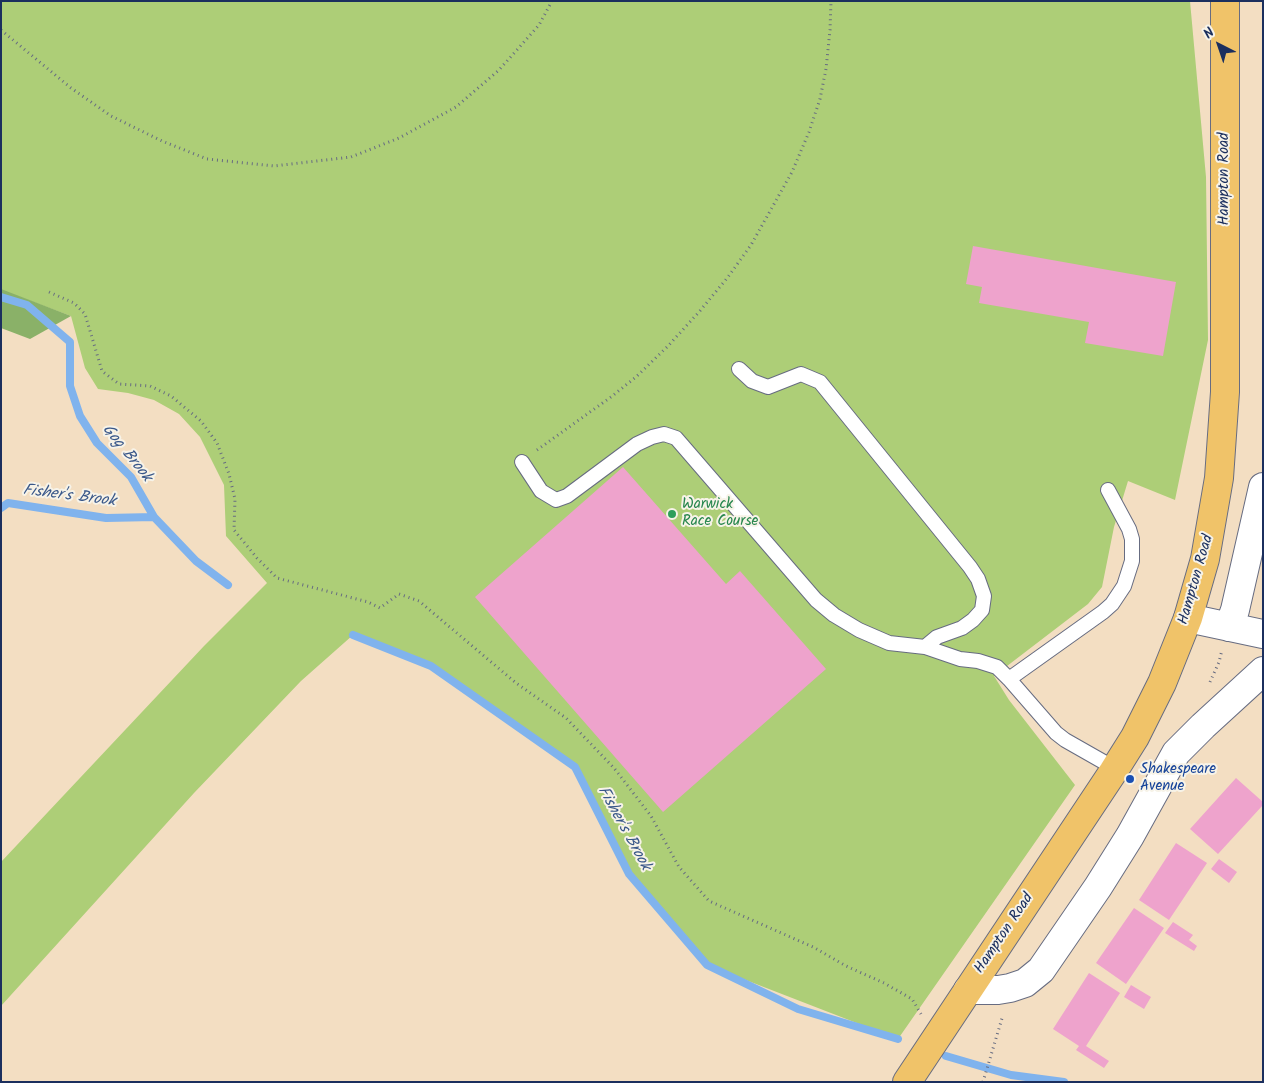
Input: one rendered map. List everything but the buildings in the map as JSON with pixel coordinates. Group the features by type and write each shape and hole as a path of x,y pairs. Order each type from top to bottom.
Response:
{"main road":[{"name":"Hampton Road","path":"907,1082 1116,769 1135,737 1162,683 1188,618 1208,543 1220,478 1223,434 1225,392 1225,1"}],"street":[{"path":"1226,635 1235,610 1263,487"},
{"path":"1188,618 1226,635 1263,634"},
{"path":"968,990 1010,988 1026,983 1041,970 1130,836 1176,753 1263,671"}],"lane":[{"path":"739,369 752,381 768,387 801,374 820,382 970,567 978,579 984,596 982,610 962,628 937,637 925,647"},
{"path":"522,462 541,491 556,500 567,496 637,444 664,434 676,438 816,600 828,610 859,630 889,642 925,647 960,659 978,661 997,667 1056,733 1116,769"},
{"path":"1009,679 1112,604 1124,586 1132,561 1132,539 1130,530 1108,490"}],"path":[{"path":"1,30 71,88 111,116 162,141 207,159 274,166 351,157 399,138 456,107 499,70 539,24 552,1"},
{"path":"522,462 636,377 699,312 751,245 792,172 809,132 820,99 826,69 831,1"},
{"path":"49,292 74,303 85,314 102,370 120,384 150,386 171,396 201,421 217,443 229,474 234,499 234,530 257,558 277,578 368,602 380,608 398,594 419,601 516,683 566,718 614,768 651,816 679,867 709,902 813,947 912,999 936,1039"},
{"path":"1208,688 1219,662 1226,635"},
{"path":"983,1082 1003,1014"}],"green space":[{"name":"Warwick Race Course","path":"1,1 1190,1 1206,177 1208,340 1175,500 1128,481 1114,527 1102,587 1088,604 994,676 1009,700 1075,785 898,1039 707,965 629,874 575,767 431,666 353,635 301,681 194,793 1,1006 1,862 204,646 267,583 226,536 224,485 200,437 179,414 154,400 128,393 98,389 85,368 71,316 1,290"},
{"path":"1,289 71,316 30,339 1,328"}],"waterway":[{"name":"Gog Brook","path":"1,297 27,305 70,342 70,386 80,416 97,443 131,477 154,517"},
{"name":"Fisher's Brook","path":"1,508 8,503 106,518 154,517 196,561 228,585"},
{"name":"Fisher's Brook","path":"353,635 431,666 575,767 629,874 707,965 798,1009 898,1039"},
{"name":"Fisher's Brook","path":"946,1056 1011,1075 1064,1082"}],"place":[{"name":"Warwick Race Course","path":"672,514"},
{"name":"Shakespeare Avenue","path":"1130,779"}]}
